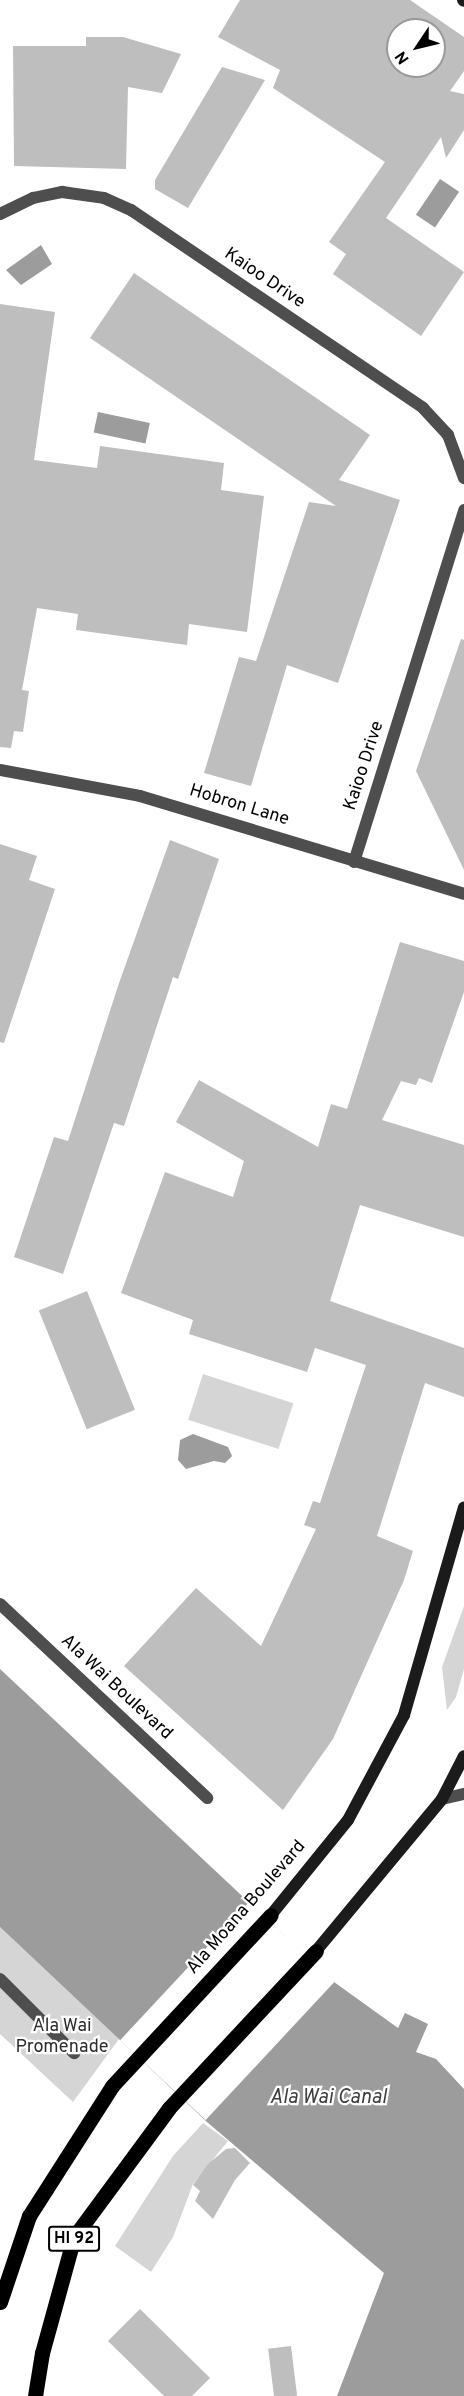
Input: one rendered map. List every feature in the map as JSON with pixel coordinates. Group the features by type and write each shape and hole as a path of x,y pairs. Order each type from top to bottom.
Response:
{"main road":[{"name":"Ala Moana Boulevard","path":"0,2302 29,2216 112,2086 271,1915 348,1820 404,1715 464,1507"},
{"name":"HI 92","path":"35,2396 42,2353 74,2237 169,2108 316,1951 442,1799 464,1756"}],"street":[{"name":"Kaioo Drive","path":"0,214 33,198 62,192 105,198 131,210 423,408 448,435 464,478"},
{"name":"Kaioo Drive","path":"354,862 464,510"},
{"name":"Hobron Lane","path":"0,770 140,796 273,834 354,862 464,894"},
{"name":"Ala Wai Boulevard","path":"0,1604 207,1798"},
{"path":"442,1799 464,1794"},
{"path":"0,1979 74,2053"}],"green space":[{"path":"203,1374 293,1403 279,1449 188,1420"},
{"path":"464,1606 464,1669 456,1697 447,1710 442,1667"},
{"name":"Ala Wai Promenade","path":"0,1927 119,2039 73,2102 0,2034"},
{"path":"203,2123 228,2141 193,2184 173,2237 151,2272 115,2246 173,2156"}],"water":[{"path":"440,179 459,192 435,228 416,215"},
{"path":"41,245 52,264 21,285 6,270"},
{"path":"98,412 150,423 145,444 94,433"},
{"path":"193,1434 228,1447 232,1456 225,1463 214,1461 186,1469 178,1460 180,1440"},
{"name":"Ala Wai Canal","path":"0,1669 334,1982 398,2028 405,2013 428,2024 416,2052 436,2059 464,2089 464,2396 337,2396 384,2273 207,2122 0,1927"}],"pier":[{"path":"249,1902 335,1982 206,2120 120,2040"}],"building":[{"path":"240,0 410,0 436,18 386,18 386,78 446,78 446,25 464,37 464,71 450,91 464,94 464,130 446,158 441,137 386,218 464,272 421,336 333,274 346,254 329,242 385,162 273,88 280,70 218,37"},
{"path":"86,37 123,37 181,54 162,93 128,87 126,169 14,166 13,46 86,46"},
{"path":"222,67 265,80 188,208 155,189 155,180"},
{"path":"134,273 370,435 339,480 400,500 338,683 287,665 251,786 204,773 239,657 256,661 309,502 336,506 90,338"},
{"path":"0,304 55,312 34,460 97,468 100,446 224,463 221,490 264,496 247,632 189,624 187,645 76,630 78,614 37,608 22,690 29,691 23,732 14,731 11,748 0,747"},
{"path":"461,639 464,640 464,870 416,771"},
{"path":"170,840 219,859 178,979 173,977 124,1126 114,1123 63,1274 14,1257 54,1137 68,1141 118,986"},
{"path":"0,844 37,856 29,880 55,889 4,1043 0,1042"},
{"path":"400,942 464,961 464,992 432,1083 419,1078 416,1085 401,1081 382,1120 464,1145 464,1237 360,1205 330,1301 464,1348 464,1397 425,1383 377,1536 413,1551 404,1580 333,1739 283,1810 124,1666 196,1588 261,1646 316,1529 304,1525 313,1501 320,1503 366,1365 315,1348 307,1372 189,1334 193,1320 121,1293 165,1172 233,1197 244,1161 176,1122 199,1080 318,1147 331,1104 347,1109"},
{"path":"87,1291 135,1410 87,1429 39,1310"},
{"path":"235,2148 250,2163 235,2180 213,2219 195,2201 200,2191 193,2185 208,2164 226,2149"},
{"path":"140,2309 210,2378 192,2396 164,2396 108,2341"},
{"path":"291,2346 297,2396 274,2396 268,2349"}]}
